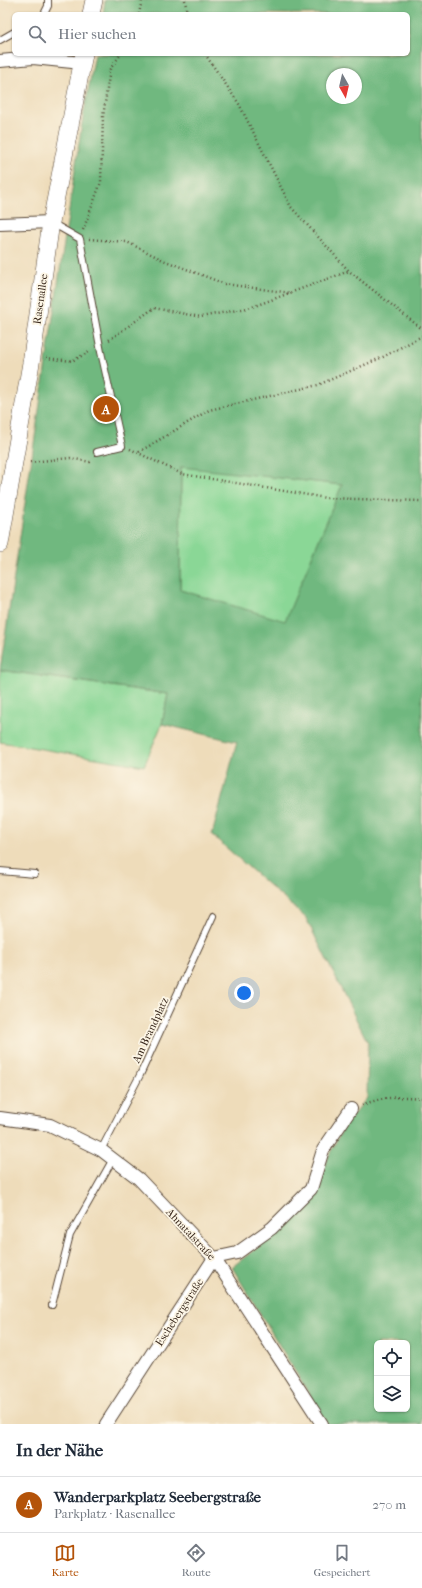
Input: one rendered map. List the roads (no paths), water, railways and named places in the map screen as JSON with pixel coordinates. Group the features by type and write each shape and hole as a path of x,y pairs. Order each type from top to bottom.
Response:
{"main road":[{"path":"91,12 94,0"},
{"name":"Rasenallee","path":"0,544 32,357 51,222 83,59"}],"street":[{"path":"0,61 33,58 83,59"},
{"path":"0,224 51,222"},
{"path":"214,1258 237,1253 272,1228 310,1189 323,1150 351,1109"},
{"name":"Ahnatalstraße","path":"0,1118 50,1125 101,1150 139,1179 214,1258 322,1424"},
{"name":"Eschebergstraße","path":"106,1424 214,1258"}],"lane":[{"path":"45,12 48,6 48,0"},
{"path":"0,40 12,33"},
{"path":"51,222 80,239 100,347 122,446 97,452"},
{"path":"0,870 35,874"},
{"name":"Am Brandplatz","path":"101,1150 140,1075 213,916"},
{"path":"52,1304 70,1235 113,1159"}],"place":[{"name":"Wanderparkplatz Seebergstraße","path":"106,409"}]}
